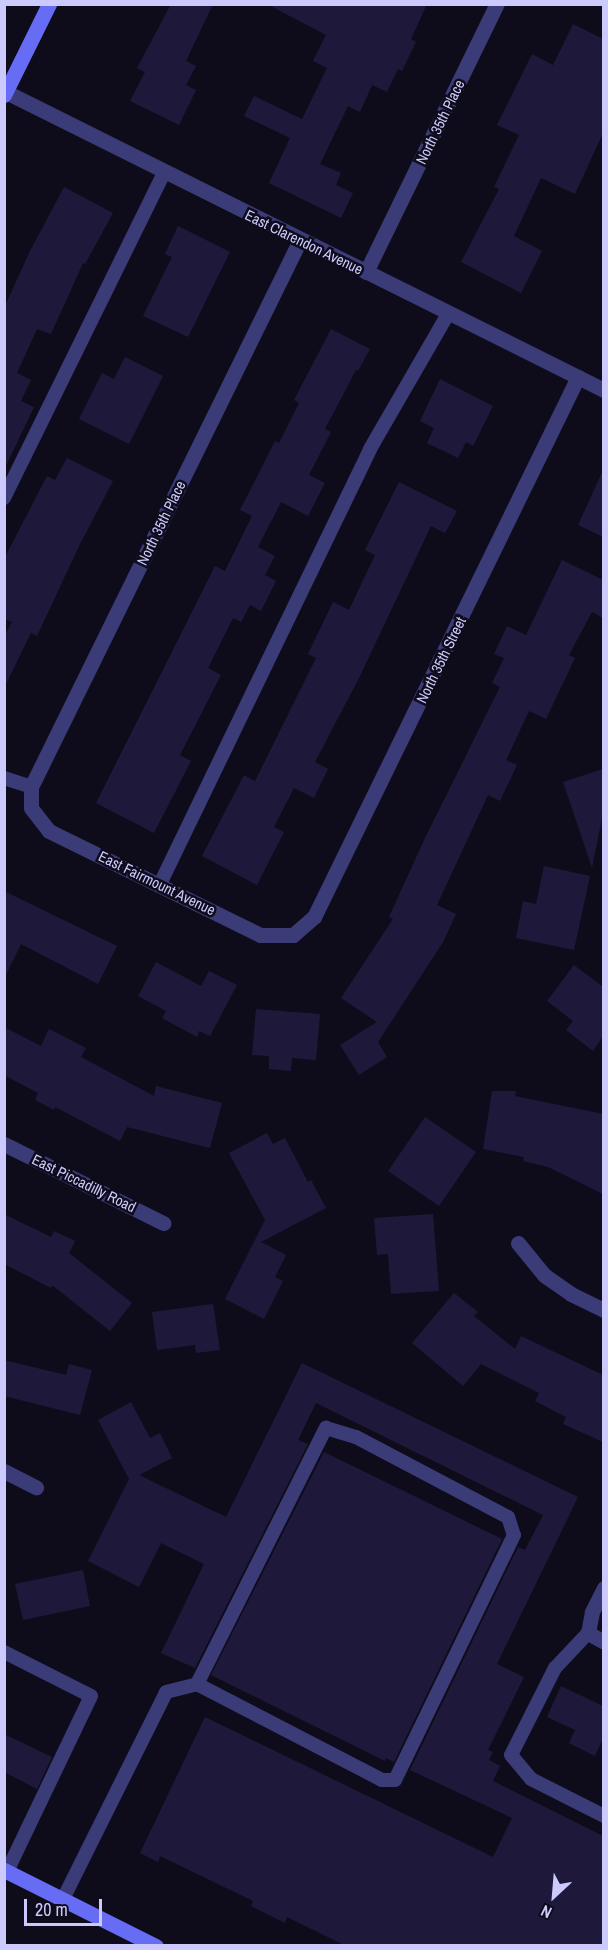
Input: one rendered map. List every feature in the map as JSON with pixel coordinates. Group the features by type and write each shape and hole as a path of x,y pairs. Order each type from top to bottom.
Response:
{"main road":[{"path":"5,94 49,4"},
{"path":"6,1870 156,1946"}],"street":[{"name":"North 35th Place","path":"366,272 497,4"},
{"name":"East Clarendon Avenue","path":"5,94 603,390"},
{"name":"North 35th Place","path":"31,808 31,787 300,240"},
{"name":"North 35th Street","path":"293,935 314,917 578,377"},
{"name":"East Fairmount Avenue","path":"31,808 49,831 260,935 293,935"},
{"name":"East Piccadilly Road","path":"4,1144 163,1223"},
{"path":"518,1243 544,1275 571,1294 603,1310"},
{"path":"4,1472 36,1487"},
{"path":"603,1588 592,1612 588,1633 603,1642"}],"lane":[{"path":"4,498 164,173"},
{"path":"160,884 370,449 448,314"},
{"path":"4,778 31,787"},
{"path":"63,1899 166,1692 197,1684 381,1780 395,1780 514,1535 508,1517 356,1437 326,1428 197,1684"},
{"path":"588,1633 555,1668 511,1755 531,1779 603,1816"},
{"path":"4,1652 91,1696 6,1870"}],"building":[{"path":"171,4 213,4 186,61 196,66 186,85 196,90 179,125 130,101 145,72 137,68"},
{"path":"267,4 427,4 411,39 416,42 402,71 398,69 387,92 372,85 360,112 348,106 320,164 341,173 336,185 353,193 341,218 269,183 290,138 244,116 254,96 302,119 327,68 313,61 326,35"},
{"path":"573,24 603,39 603,133 575,194 541,178 514,236 542,251 521,293 461,262 499,189 494,187 519,135 497,125 532,54 553,65"},
{"path":"64,187 113,213 85,264 83,263 51,334 37,329 17,373 31,380 21,401 34,407 4,470 4,308 30,251"},
{"path":"178,226 230,252 188,337 143,316 172,257 165,254"},
{"path":"331,329 370,349 358,371 356,370 325,429 331,432 309,475 325,483 308,516 281,502 258,547 275,556 265,575 276,581 261,611 250,605 241,622 233,618 208,668 221,675 180,755 191,761 154,833 96,803 215,566 225,571 252,516 240,510 275,441 279,443 299,403 294,400"},
{"path":"125,357 163,376 129,444 79,419 102,373 114,379"},
{"path":"440,379 493,406 473,446 466,442 458,458 427,443 434,428 420,421"},
{"path":"67,458 113,481 79,546 37,636 31,633 4,688 4,637 12,622 4,619 4,559 47,476 55,480"},
{"path":"603,470 603,537 578,525"},
{"path":"399,482 457,511 445,533 431,526 359,678 315,762 328,769 314,798 294,788 274,827 284,832 257,885 202,856 244,775 255,781 316,658 308,654 333,602 349,610 375,555 365,550"},
{"path":"562,560 603,580 603,618 592,612 569,655 575,658 546,719 529,711 506,760 517,765 500,801 488,795 437,905 456,914 443,942 378,1042 387,1057 359,1075 340,1045 377,1022 341,998 393,919 389,917 425,838 500,687 492,683 504,658 494,654 507,626 526,635"},
{"path":"603,769 603,813 592,868 563,782"},
{"path":"544,866 590,876 574,950 516,938 523,901 536,904"},
{"path":"4,891 117,946 98,984 21,944 4,979"},
{"path":"156,962 201,986 209,971 237,985 210,1036 199,1031 197,1037 162,1018 166,1011 138,996"},
{"path":"574,965 603,987 603,1036 593,1051 566,1030 573,1021 547,1001"},
{"path":"256,1009 320,1014 316,1060 292,1058 291,1071 269,1069 269,1056 252,1055"},
{"path":"4,1027 41,1046 49,1029 86,1048 81,1057 154,1096 156,1086 222,1103 210,1148 127,1127 120,1141 55,1107 54,1110 35,1100 38,1093 4,1075"},
{"path":"492,1091 516,1091 515,1096 603,1114 603,1194 548,1167 523,1161 524,1157 483,1149"},
{"path":"425,1117 476,1152 439,1206 388,1171"},
{"path":"267,1133 273,1144 285,1138 308,1182 311,1180 326,1208 261,1242 286,1255 275,1277 283,1281 264,1319 225,1299 265,1220 229,1153"},
{"path":"4,1214 51,1237 54,1231 75,1241 69,1253 132,1303 110,1331 52,1285 51,1288 4,1264"},
{"path":"433,1214 439,1291 391,1294 388,1254 377,1255 374,1218"},
{"path":"454,1293 478,1312 474,1316 515,1349 521,1336 603,1375 603,1442 563,1424 566,1417 535,1401 539,1393 481,1364 463,1386 412,1343"},
{"path":"213,1304 220,1350 196,1353 195,1345 157,1350 152,1312"},
{"path":"4,1360 66,1375 69,1364 92,1370 80,1415 4,1396"},
{"path":"302,1363 578,1497 497,1664 524,1677 488,1750 493,1752 489,1760 500,1766 493,1781 603,1836 603,1946 346,1946 287,1917 285,1923 251,1906 253,1901 160,1856 158,1862 140,1853 205,1717 493,1857 512,1818 410,1770 518,1547 525,1550 543,1515 316,1403 298,1440 308,1444 195,1668 161,1653 204,1564 161,1543 139,1587 88,1561 129,1479 98,1420 131,1402 150,1438 160,1433 172,1458 139,1475 226,1517"},
{"path":"324,1452 502,1539 394,1762 386,1758 385,1761 211,1675"},
{"path":"83,1570 90,1606 23,1620 15,1584"},
{"path":"561,1686 603,1706 603,1738 595,1756 569,1743 575,1730 547,1717"},
{"path":"4,1734 52,1757 37,1789 4,1772"}]}
